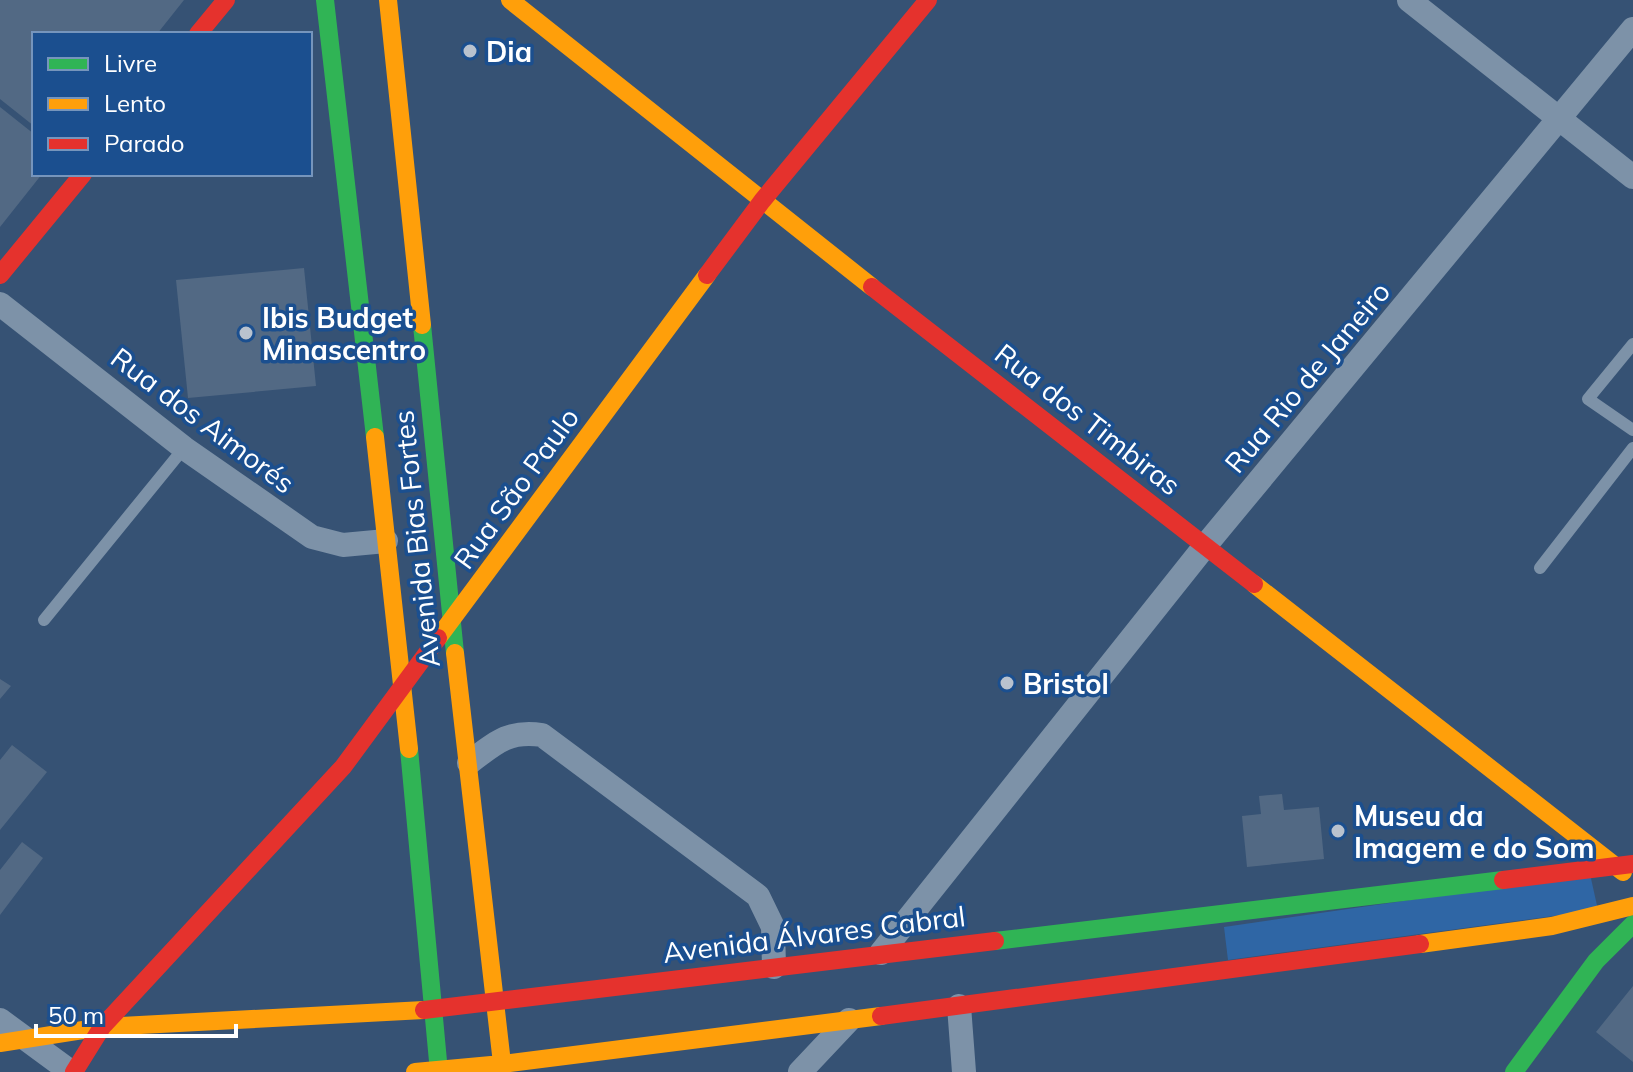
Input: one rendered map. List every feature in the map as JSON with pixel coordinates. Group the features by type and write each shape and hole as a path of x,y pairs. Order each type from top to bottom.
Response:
{"street":[{"path":"200,32 226,0"},
{"name":"Avenida Bias Fortes","path":"325,0 403,686 439,1071"},
{"name":"Avenida Bias Fortes","path":"388,0 452,621 503,1068"},
{"name":"Rua dos Timbiras","path":"510,0 1205,546 1624,864 1633,880"},
{"name":"Rua São Paulo","path":"72,1072 102,1027 343,767 762,201 928,0"},
{"path":"1409,0 1633,177"},
{"name":"Rua Rio de Janeiro","path":"881,953 1205,546 1633,29"},
{"path":"0,275 81,176"},
{"name":"Rua dos Aimorés","path":"0,304 184,448 312,537 343,545 386,541"},
{"path":"469,763 510,735 542,735 758,896 773,927 774,967"},
{"path":"343,767 374,762"},
{"path":"394,771 412,790"},
{"name":"Avenida Álvares Cabral","path":"0,1043 102,1027 434,1009 1624,864"},
{"path":"415,1072 503,1068 1552,926 1633,906"},
{"path":"1514,1072 1596,961 1633,924"},
{"path":"959,1006 964,1072"},
{"path":"0,1020 72,1072"},
{"path":"800,1072 849,1020"}],"lane":[{"path":"1633,344 1588,399 1633,430"},
{"path":"44,620 184,448"},
{"path":"1540,568 1633,448"}],"shaded area":[{"path":"1590,874 1598,910 1228,960 1224,927"}],"building":[{"path":"0,0 184,0 159,32 32,32 32,124 0,99"},
{"path":"0,107 32,132 32,176 40,176 0,227"},
{"name":"Ibis Budget Minascentro","path":"304,268 316,386 188,398 176,280"},
{"path":"0,679 11,686 0,699"},
{"path":"12,745 47,772 0,830 0,760"},
{"path":"1282,794 1284,810 1319,807 1324,859 1247,867 1242,816 1261,814 1259,796"},
{"path":"22,842 43,858 0,915 0,870"},
{"path":"1633,986 1633,1062 1596,1032"}],"traffic: fast":[{"path":"325,0 375,437"},
{"path":"422,325 455,653"},
{"path":"409,749 439,1072"},
{"path":"995,941 1503,880"},
{"path":"1514,1072 1596,961 1633,924"}],"traffic: slow":[{"path":"388,0 422,325"},
{"path":"510,0 872,287"},
{"path":"438,638 707,275"},
{"path":"375,437 409,749"},
{"path":"1254,584 1623,872"},
{"path":"455,653 503,1072"},
{"path":"1420,944 1552,926 1633,906"},
{"path":"0,1043 102,1027 424,1010"},
{"path":"415,1072 502,1064 881,1016"}],"traffic: jam":[{"path":"200,32 226,0"},
{"path":"707,275 762,201 928,0"},
{"path":"0,275 81,176"},
{"path":"872,287 1254,584"},
{"path":"74,1072 102,1027 343,767 438,638"},
{"path":"1503,880 1633,864"},
{"path":"424,1010 995,941"},
{"path":"881,1016 1420,944"}],"place":[{"name":"Dia","path":"470,51"},
{"name":"Ibis Budget Minascentro","path":"246,333"},
{"name":"Bristol","path":"1007,683"},
{"name":"Museu da Imagem e do Som","path":"1338,831"}]}
